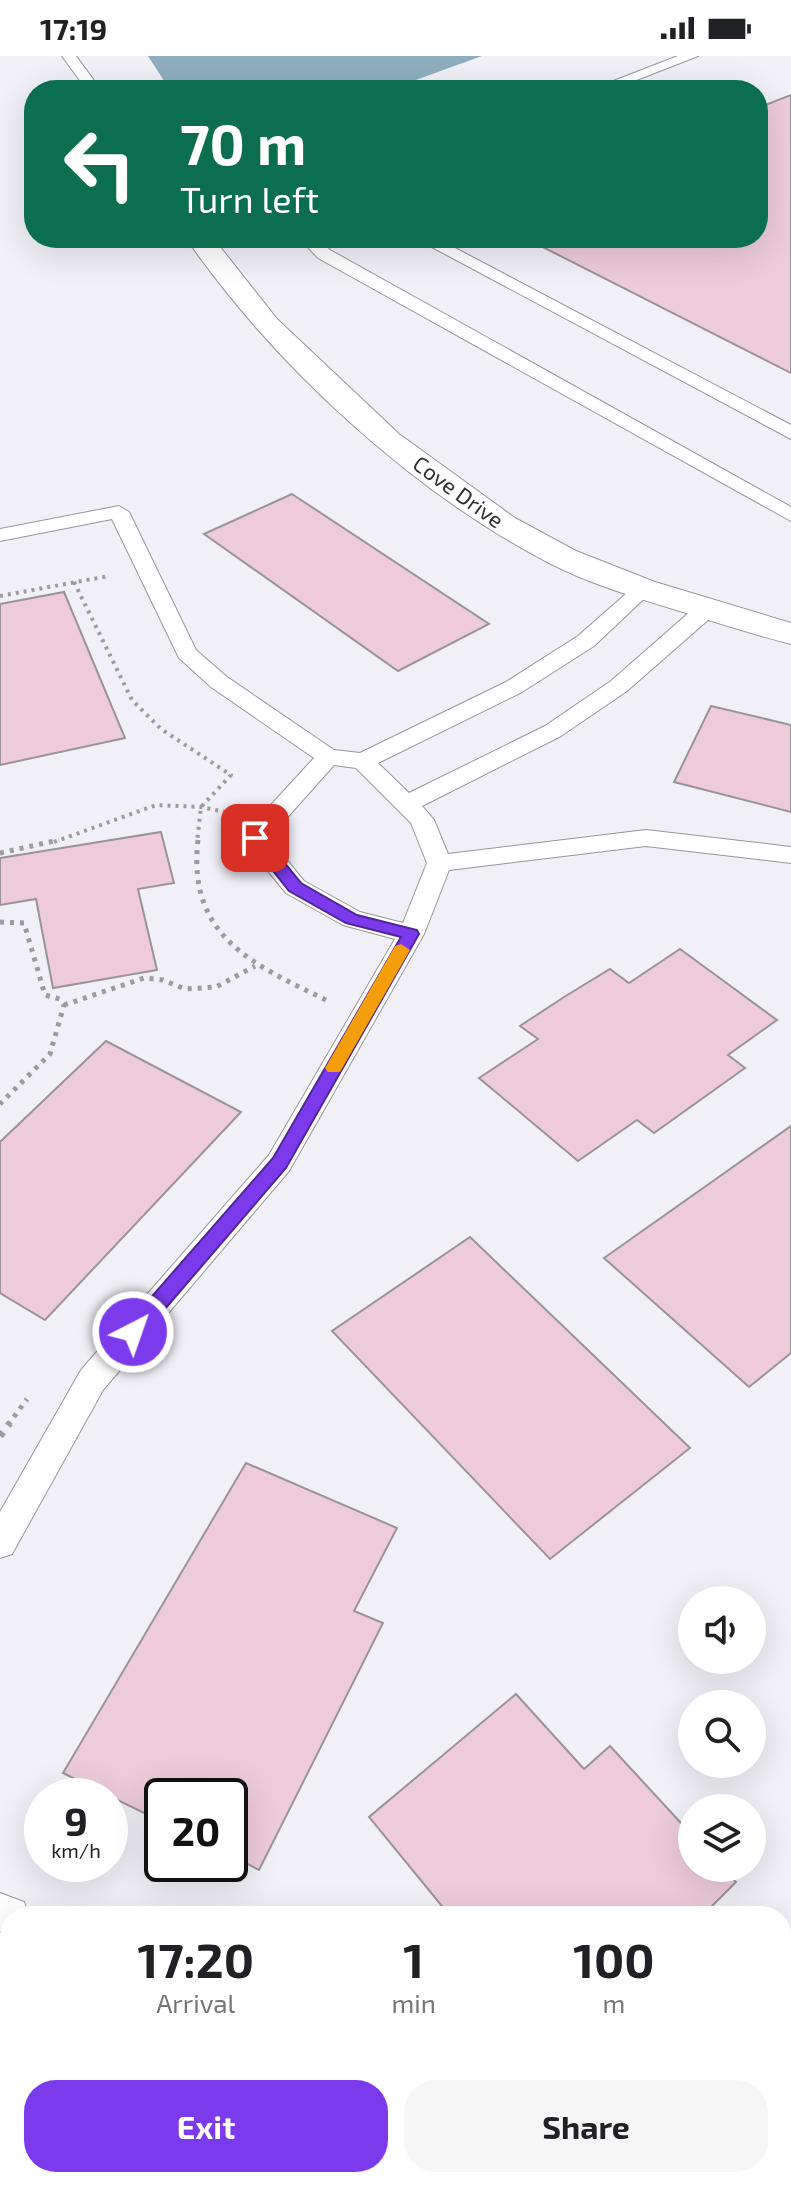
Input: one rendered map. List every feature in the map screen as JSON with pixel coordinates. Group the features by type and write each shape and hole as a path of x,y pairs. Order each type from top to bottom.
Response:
{"street":[{"name":"Cove Drive","path":"207,248 267,325 388,440 504,525 564,558 643,589 791,634"}],"lane":[{"path":"69,56 87,80"},
{"path":"625,80 691,56"},
{"path":"317,248 791,515"},
{"path":"442,248 791,433"},
{"path":"0,535 119,512 187,653 219,682 328,757 363,761 514,687 586,641 643,589"},
{"path":"406,804 553,731 619,686 708,608"},
{"path":"328,757 255,838 295,887 352,919 411,934"},
{"path":"0,1543 92,1380 279,1163 411,934 439,863 422,820 363,761"},
{"path":"439,863 646,838 791,855"}],"path":[{"path":"0,596 146,569"},
{"path":"74,582 132,700 161,729 231,775 201,807 195,864 203,906 223,935 255,965 326,999 319,1013"},
{"path":"0,853 46,845 156,805 201,807 269,822"},
{"path":"0,922 24,923 45,995 60,999 64,1005 50,1054 0,1104"},
{"path":"64,1005 144,978 163,980 185,989 216,987 255,965"},
{"path":"0,1436 28,1398"}],"water":[{"path":"148,56 482,56 416,80 164,80"}],"building":[{"path":"791,95 791,373 545,248 768,248 768,104"},
{"path":"292,494 489,624 398,671 204,534"},
{"path":"64,592 125,738 0,765 0,604"},
{"path":"711,706 791,725 791,812 674,782"},
{"path":"161,832 174,883 138,889 157,970 53,988 36,899 0,905 0,858"},
{"path":"680,949 777,1020 728,1055 745,1068 654,1133 637,1120 578,1161 479,1078 538,1039 520,1026 564,997 610,969 629,983"},
{"path":"106,1041 241,1112 45,1320 0,1293 0,1142"},
{"path":"791,1126 791,1353 749,1387 604,1258"},
{"path":"470,1237 690,1448 550,1559 332,1331"},
{"path":"246,1463 397,1528 354,1611 383,1623 259,1870 248,1864 248,1778 144,1778 144,1813 128,1805 128,1778 73,1778 63,1773"},
{"path":"516,1694 584,1769 610,1746 678,1820 678,1882 736,1882 712,1906 442,1906 369,1817"}],"slow traffic":[{"path":"334,1068 401,950"}],"route":[{"path":"133,1332 279,1163 411,934 352,919 295,887 255,838"}]}
